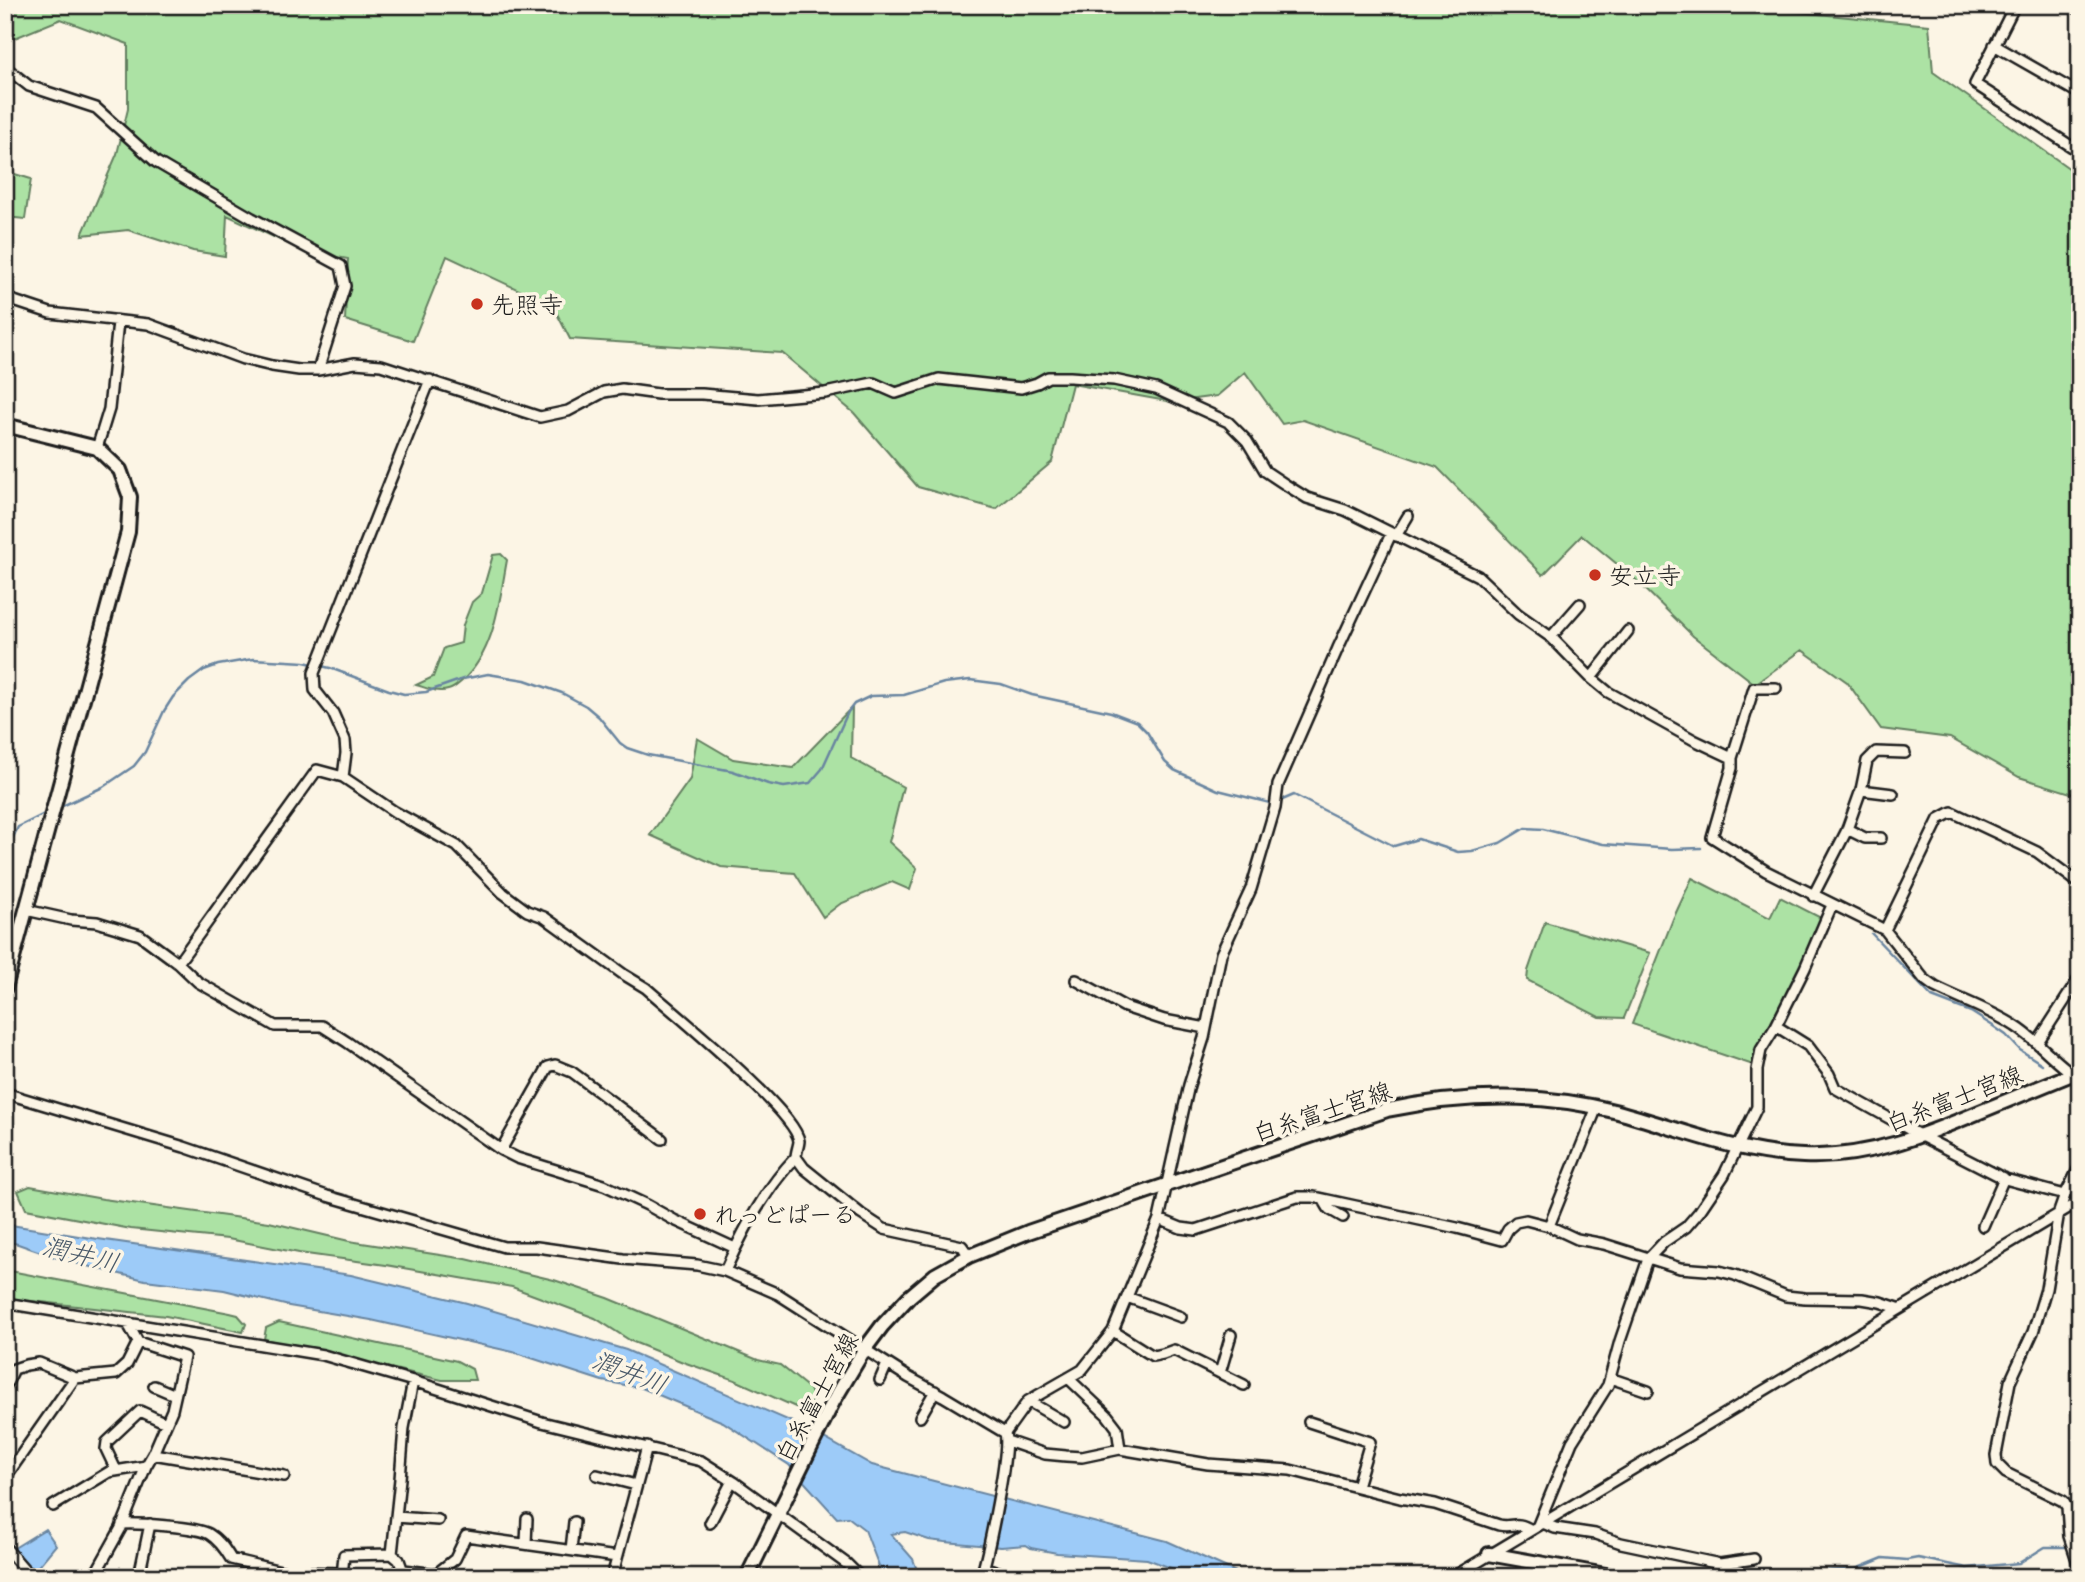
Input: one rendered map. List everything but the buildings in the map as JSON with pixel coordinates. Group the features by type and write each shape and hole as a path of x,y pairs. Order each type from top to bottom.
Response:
{"main road":[{"path":"5,425 97,448 120,470 130,497 128,533 5,988"},
{"name":"白糸富士宮線","path":"747,1577 833,1402 864,1350 882,1326 909,1297 935,1275 969,1256 1028,1232 1387,1110 1429,1101 1498,1096 1535,1097 1597,1107 1737,1148 1806,1157 1873,1150 1921,1136 2077,1075"},
{"path":"1489,1554 1617,1577"}],"street":[{"path":"2015,5 1975,85 2080,152"},
{"path":"2071,5 2080,10"},
{"path":"1994,45 2080,94"},
{"path":"5,67 29,86 96,108 156,162 341,266 345,286 318,370"},
{"path":"5,298 50,313 148,324 243,359 299,370 318,370 355,363 382,365 540,417 568,411 604,392 622,389 658,394 702,394 758,399 825,393 873,383 896,393 939,379 1021,388 1048,377 1114,380 1156,389 1228,422 1247,441 1265,471 1307,498 1345,510 1478,576 1518,614 1551,637 1608,692 1732,758"},
{"path":"97,448 109,409 118,322"},
{"path":"343,777 345,740 333,713 315,690 314,673 430,380"},
{"path":"1012,1577 983,1572 1006,1437 1028,1401 1082,1370 1113,1331 1159,1219 1189,1085 1206,1028 1221,954 1251,889 1275,808 1278,785 1338,648 1393,535 1408,516"},
{"path":"1551,637 1580,604"},
{"path":"1591,678 1628,631"},
{"path":"1776,688 1754,688 1732,758 1732,768 1712,837 1766,871 1885,930 1924,979 1935,987 2013,1024 2077,1075"},
{"path":"1813,896 1847,830 1861,790 1867,761 1876,752 1905,753"},
{"path":"178,963 317,770 343,777 395,812 457,846 511,899 527,911 544,917 646,988 774,1102 799,1140 796,1157 782,1171 748,1223 725,1271"},
{"path":"1861,790 1893,794"},
{"path":"1885,930 1939,819 1952,812 2037,852 2080,884"},
{"path":"1847,830 1865,838 1881,838"},
{"path":"1537,1526 1572,1442 1600,1399 1610,1378 1648,1259 1664,1242 1686,1227 1699,1212 1724,1175 1757,1107 1757,1070 1761,1050 1805,968 1832,905"},
{"path":"26,910 71,920 97,922 140,935 178,963 198,982 275,1027 322,1026 501,1150 517,1158 604,1185 735,1248"},
{"path":"2038,1042 2080,977"},
{"path":"1076,980 1125,1007 1164,1020 1206,1028"},
{"path":"1776,1026 1808,1046 1829,1074 1835,1088 2004,1178 2065,1195"},
{"path":"501,1150 548,1067 555,1065 572,1072 663,1139"},
{"path":"5,1093 149,1136 327,1196 504,1247 537,1247 623,1259 697,1265 725,1271 778,1293 887,1364 911,1373 1006,1437 1045,1454 1082,1457 1120,1449 1208,1464 1290,1470 1400,1498 1436,1504 1507,1527 1516,1523 1595,1534 1720,1564 1754,1559"},
{"path":"1549,1226 1597,1107"},
{"path":"796,1157 804,1168 884,1229 962,1246 969,1256"},
{"path":"2080,1166 2059,1212 2046,1289 2033,1332 2010,1382 1996,1455 1997,1464 2006,1473 2063,1501 2067,1507 2069,1535 2080,1569"},
{"path":"1983,1226 2004,1178"},
{"path":"1159,1219 1181,1228 1196,1230 1297,1198 1323,1199 1502,1240 1516,1222 1526,1220 1549,1226 1577,1239 1604,1244 1680,1268 1735,1275 1786,1296 1862,1299 1898,1308"},
{"path":"1323,1199 1329,1209 1343,1217"},
{"path":"1453,1577 2080,1201"},
{"path":"1127,1297 1181,1317"},
{"path":"5,1303 323,1355 542,1422 701,1461 779,1511 860,1577"},
{"path":"95,1577 122,1524 166,1423 184,1357 138,1342 128,1324"},
{"path":"1113,1331 1153,1356 1174,1350 1244,1385"},
{"path":"1220,1373 1231,1335"},
{"path":"6,1386 15,1369 39,1363 75,1378 116,1374 127,1364 138,1342"},
{"path":"880,1380 887,1364"},
{"path":"5,1478 75,1378"},
{"path":"1068,1378 1117,1428 1120,1449"},
{"path":"1610,1378 1648,1391"},
{"path":"392,1554 404,1428 413,1381"},
{"path":"154,1386 175,1395"},
{"path":"920,1417 935,1391"},
{"path":"1028,1401 1064,1422"},
{"path":"116,1470 106,1448 107,1442 140,1411 166,1423"},
{"path":"1309,1422 1370,1442 1357,1486"},
{"path":"612,1577 646,1447"},
{"path":"153,1454 284,1476"},
{"path":"53,1506 108,1472 146,1466"},
{"path":"597,1475 636,1485"},
{"path":"710,1523 732,1481"},
{"path":"396,1517 438,1520"},
{"path":"526,1544 527,1519"},
{"path":"570,1550 574,1522"},
{"path":"122,1524 149,1524 207,1532 221,1544 231,1559 285,1572 342,1575 344,1555 392,1554 399,1560 405,1574"},
{"path":"141,1567 149,1524"},
{"path":"358,1577 436,1574 455,1559 466,1536 617,1557"},
{"path":"5,1547 31,1577"}],"green space":[{"path":"5,5 1754,5 1757,8 1929,25 1933,72 2080,176 2080,796 2019,777 1950,738 1881,729 1847,682 1802,650 1755,684 1693,636 1635,579 1582,535 1543,575 1437,467 1303,420 1282,424 1245,372 1217,396 1172,402 1072,384 1052,462 996,509 918,487 854,413 782,353 570,339 553,306 447,256 413,341 345,320 348,259 301,250 227,215 225,256 193,251 128,230 82,235 117,154 128,109 128,44 61,19 5,42"},
{"path":"5,171 31,179 25,219 5,217"},
{"path":"501,554 507,560 494,625 489,641 473,669 452,689 436,691 416,685 433,677 444,648 461,643 463,625 472,602 482,593 493,555"},
{"path":"852,707 851,758 903,787 889,842 917,868 910,890 892,882 840,904 823,917 795,873 721,867 650,835 690,779 697,738 733,759 793,768"},
{"path":"1692,878 1770,918 1780,897 1821,918 1803,964 1753,1065 1632,1024"},
{"path":"1545,922 1650,953 1624,1018 1599,1017 1527,980"},
{"path":"30,1186 269,1222 349,1241 466,1259 554,1280 608,1298 758,1360 780,1365 810,1389 814,1400 800,1409 735,1380 631,1341 595,1318 512,1287 228,1239 131,1229 26,1209 18,1191"},
{"path":"5,1270 230,1313 238,1315 246,1324 243,1332 166,1316 5,1298"},
{"path":"279,1322 457,1361 472,1369 475,1380 442,1380 264,1339 266,1328"}],"water":[{"name":"潤井川","path":"5,1224 351,1275 467,1303 626,1350 806,1428 872,1465 1167,1541 1247,1577 1202,1577 1147,1559 1057,1553 1026,1545 1001,1547 945,1542 905,1532 891,1534 913,1559 918,1573 906,1577 883,1577 865,1530 848,1517 837,1518 789,1465 723,1422 642,1388 602,1381 513,1352 371,1320 289,1306 224,1290 145,1280 66,1261 5,1241"},
{"path":"45,1529 56,1545 36,1569 22,1563 11,1550"}],"waterway":[{"path":"58,808 103,787 134,766 145,752 173,697 189,681 204,670 218,665 253,659 304,662 330,668 404,694 426,692 463,679 488,674 525,680 562,693 586,706 627,748 648,755 733,771 784,787 810,783 822,769 854,704 871,696 904,695 944,683 970,680 1001,684 1032,695 1111,712 1137,722 1147,732 1165,762 1174,770 1218,790 1274,804"},
{"path":"1280,801 1294,795 1394,846 1418,839 1458,852 1472,851 1500,843 1525,828 1543,829 1603,844 1672,849 1701,848"},
{"path":"5,854 18,827 48,812"},
{"path":"1872,934 1932,997 1971,1012 2006,1035 2020,1050 2042,1064"},
{"path":"1758,1577 1856,1569 1883,1558 1918,1558 1967,1568 2019,1563 2045,1547 2069,1547"}],"place":[{"name":"先照寺","path":"477,304"},
{"name":"安立寺","path":"1595,575"},
{"name":"れっどぱーる","path":"700,1214"}]}
